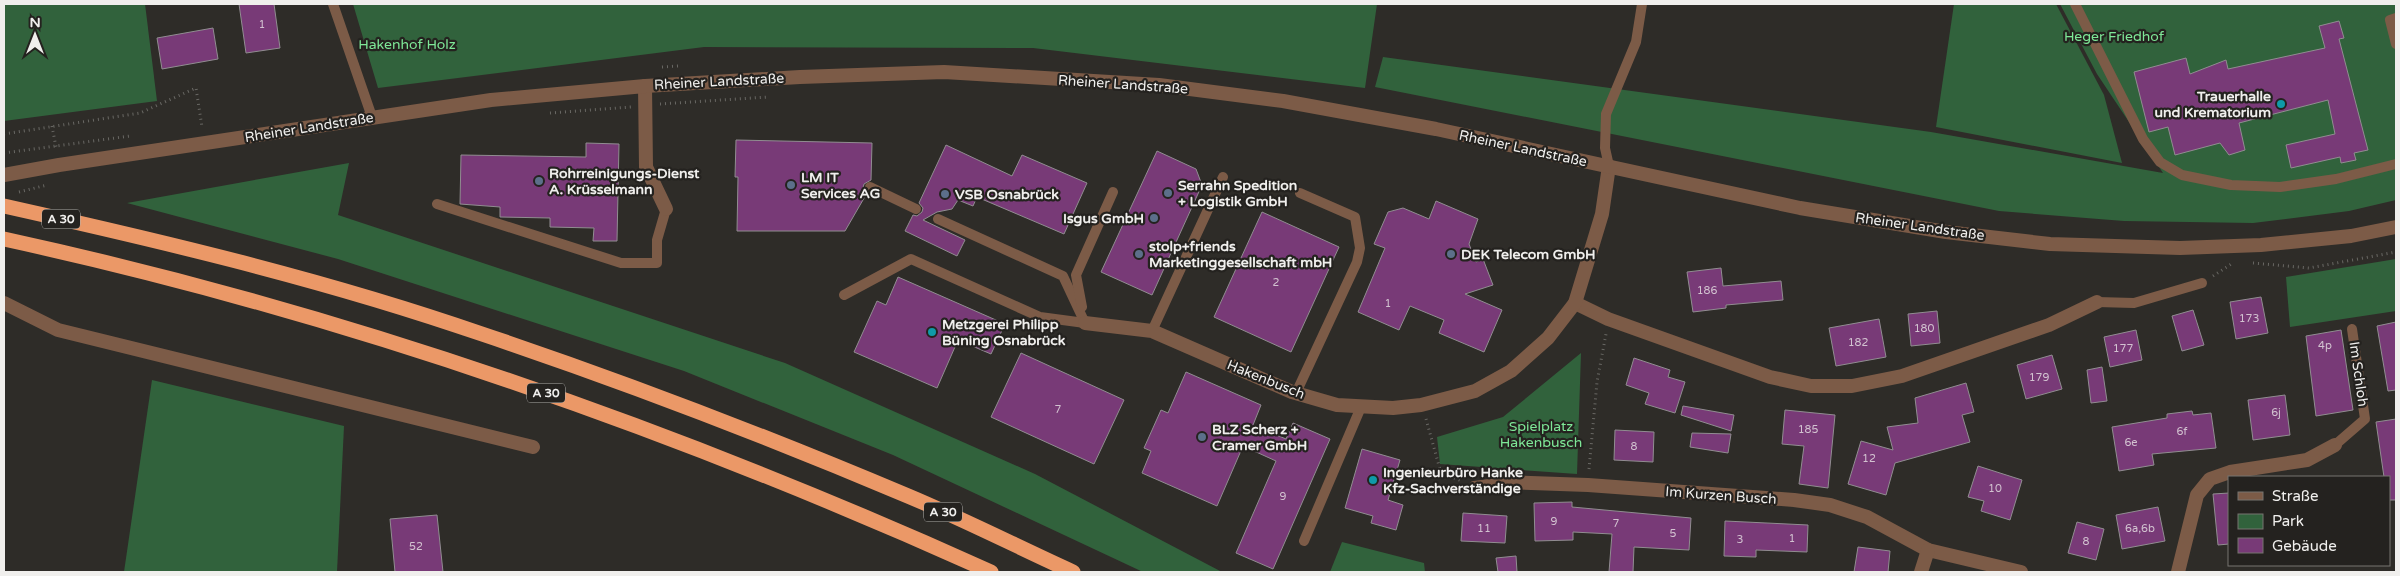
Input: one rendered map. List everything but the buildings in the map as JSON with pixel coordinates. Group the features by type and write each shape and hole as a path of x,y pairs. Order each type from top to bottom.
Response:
{"highway":[{"name":"A 30","path":"4,206 118,231 290,276 481,333 811,456 911,497 1073,572"},
{"name":"A 30","path":"4,240 86,257 345,328 481,371 600,412 775,478 991,572"}],"street":[{"name":"Rheiner Landstraße","path":"4,175 45,167 491,100 645,86 800,76 944,72 1159,85 1283,101 1436,129 1609,166 1693,187 1800,208 1946,232 2050,244 2180,248 2261,245 2351,236 2396,227"},
{"name":"Rheiner Landstraße","path":"645,86 646,167 666,210"},
{"name":"Hakenbusch","path":"1085,323 1152,331 1296,393 1337,405 1361,407 1422,405 1475,390 1511,371 1548,338 1575,303 1602,214 1609,166"},
{"path":"1575,303 1608,319 1770,377 1811,386 1852,386 1911,373 2049,325 2097,302"},
{"path":"4,303 58,330 533,447"},
{"name":"Im Schloh","path":"2178,572 2197,495 2210,479 2230,472 2307,460 2335,445"},
{"name":"Im Kurzen Busch","path":"1504,482 1588,485 1794,500 1830,505 1867,517 1928,550"},
{"path":"1921,572 1928,550 2021,572"}],"lane":[{"path":"333,4 372,117"},
{"path":"1609,166 1605,148 1606,114 1636,42 1642,4"},
{"path":"2075,4 2143,139 2160,162 2182,175 2231,185 2280,187 2336,179 2396,164"},
{"path":"2396,18 2390,20 2396,44"},
{"path":"1152,331 1222,177"},
{"path":"870,187 916,208"},
{"path":"1085,323 1076,275 1113,192"},
{"path":"1296,393 1357,262 1360,248 1355,217 1300,193"},
{"path":"437,204 621,263 657,263 657,240 666,210"},
{"path":"938,218 1063,276 1085,323"},
{"path":"844,295 910,260 1040,317 1085,323"},
{"path":"2097,302 2134,303 2202,283"},
{"name":"Im Schloh","path":"2335,445 2365,419 2352,329"},
{"path":"1304,541 1361,407"},
{"path":"1474,486 1504,482"}],"path":[{"path":"657,67 685,66"},
{"path":"4,134 140,114 196,88 203,132"},
{"path":"549,113 772,97"},
{"path":"4,154 56,146 52,126"},
{"path":"14,193 52,184"},
{"path":"2244,262 2309,268 2396,252"},
{"path":"2202,283 2235,262 2225,262"},
{"path":"1588,485 1598,382 1608,319"},
{"path":"1422,405 1441,473 1474,486"}],"green space":[{"path":"4,4 145,4 157,101 4,121"},
{"name":"Hakenhof Holz","path":"353,4 1377,4 1365,88 1033,48 704,47 378,88"},
{"path":"1954,4 2056,4 2104,95 2122,163 1936,127"},
{"name":"Heger Friedhof","path":"2060,4 2396,4 2396,200 2349,211 2253,223 2124,221 1999,211 1375,87 1383,57 1931,132 2163,173 2097,74"},
{"path":"349,163 338,215 785,363 1035,474 1222,572 1143,572 893,455 684,371 338,259 127,203"},
{"path":"2396,259 2396,311 2290,327 2286,277"},
{"name":"Spielplatz Hakenbusch","path":"1581,353 1577,474 1440,464 1437,437 1503,417"},
{"path":"152,380 344,426 337,572 124,572"},
{"path":"1342,542 1424,563 1425,572 1330,572"}],"place":[{"name":"Trauerhalle und Krematorium","path":"2281,104"},
{"name":"Rohrreinigungs-Dienst A. Krüsselmann","path":"539,181"},
{"name":"LM IT Services AG","path":"791,185"},
{"name":"Serrahn Spedition + Logistik GmbH","path":"1168,193"},
{"name":"VSB Osnabrück","path":"945,194"},
{"name":"Isgus GmbH","path":"1154,218"},
{"name":"stolp+friends Marketinggesellschaft mbH","path":"1139,254"},
{"name":"DEK Telecom GmbH","path":"1451,254"},
{"name":"Metzgerei Philipp Büning Osnabrück","path":"932,332"},
{"name":"BLZ Scherz + Cramer GmbH","path":"1202,437"},
{"name":"Ingenieurbüro Hanke Kfz-Sachverständige","path":"1373,480"}]}
